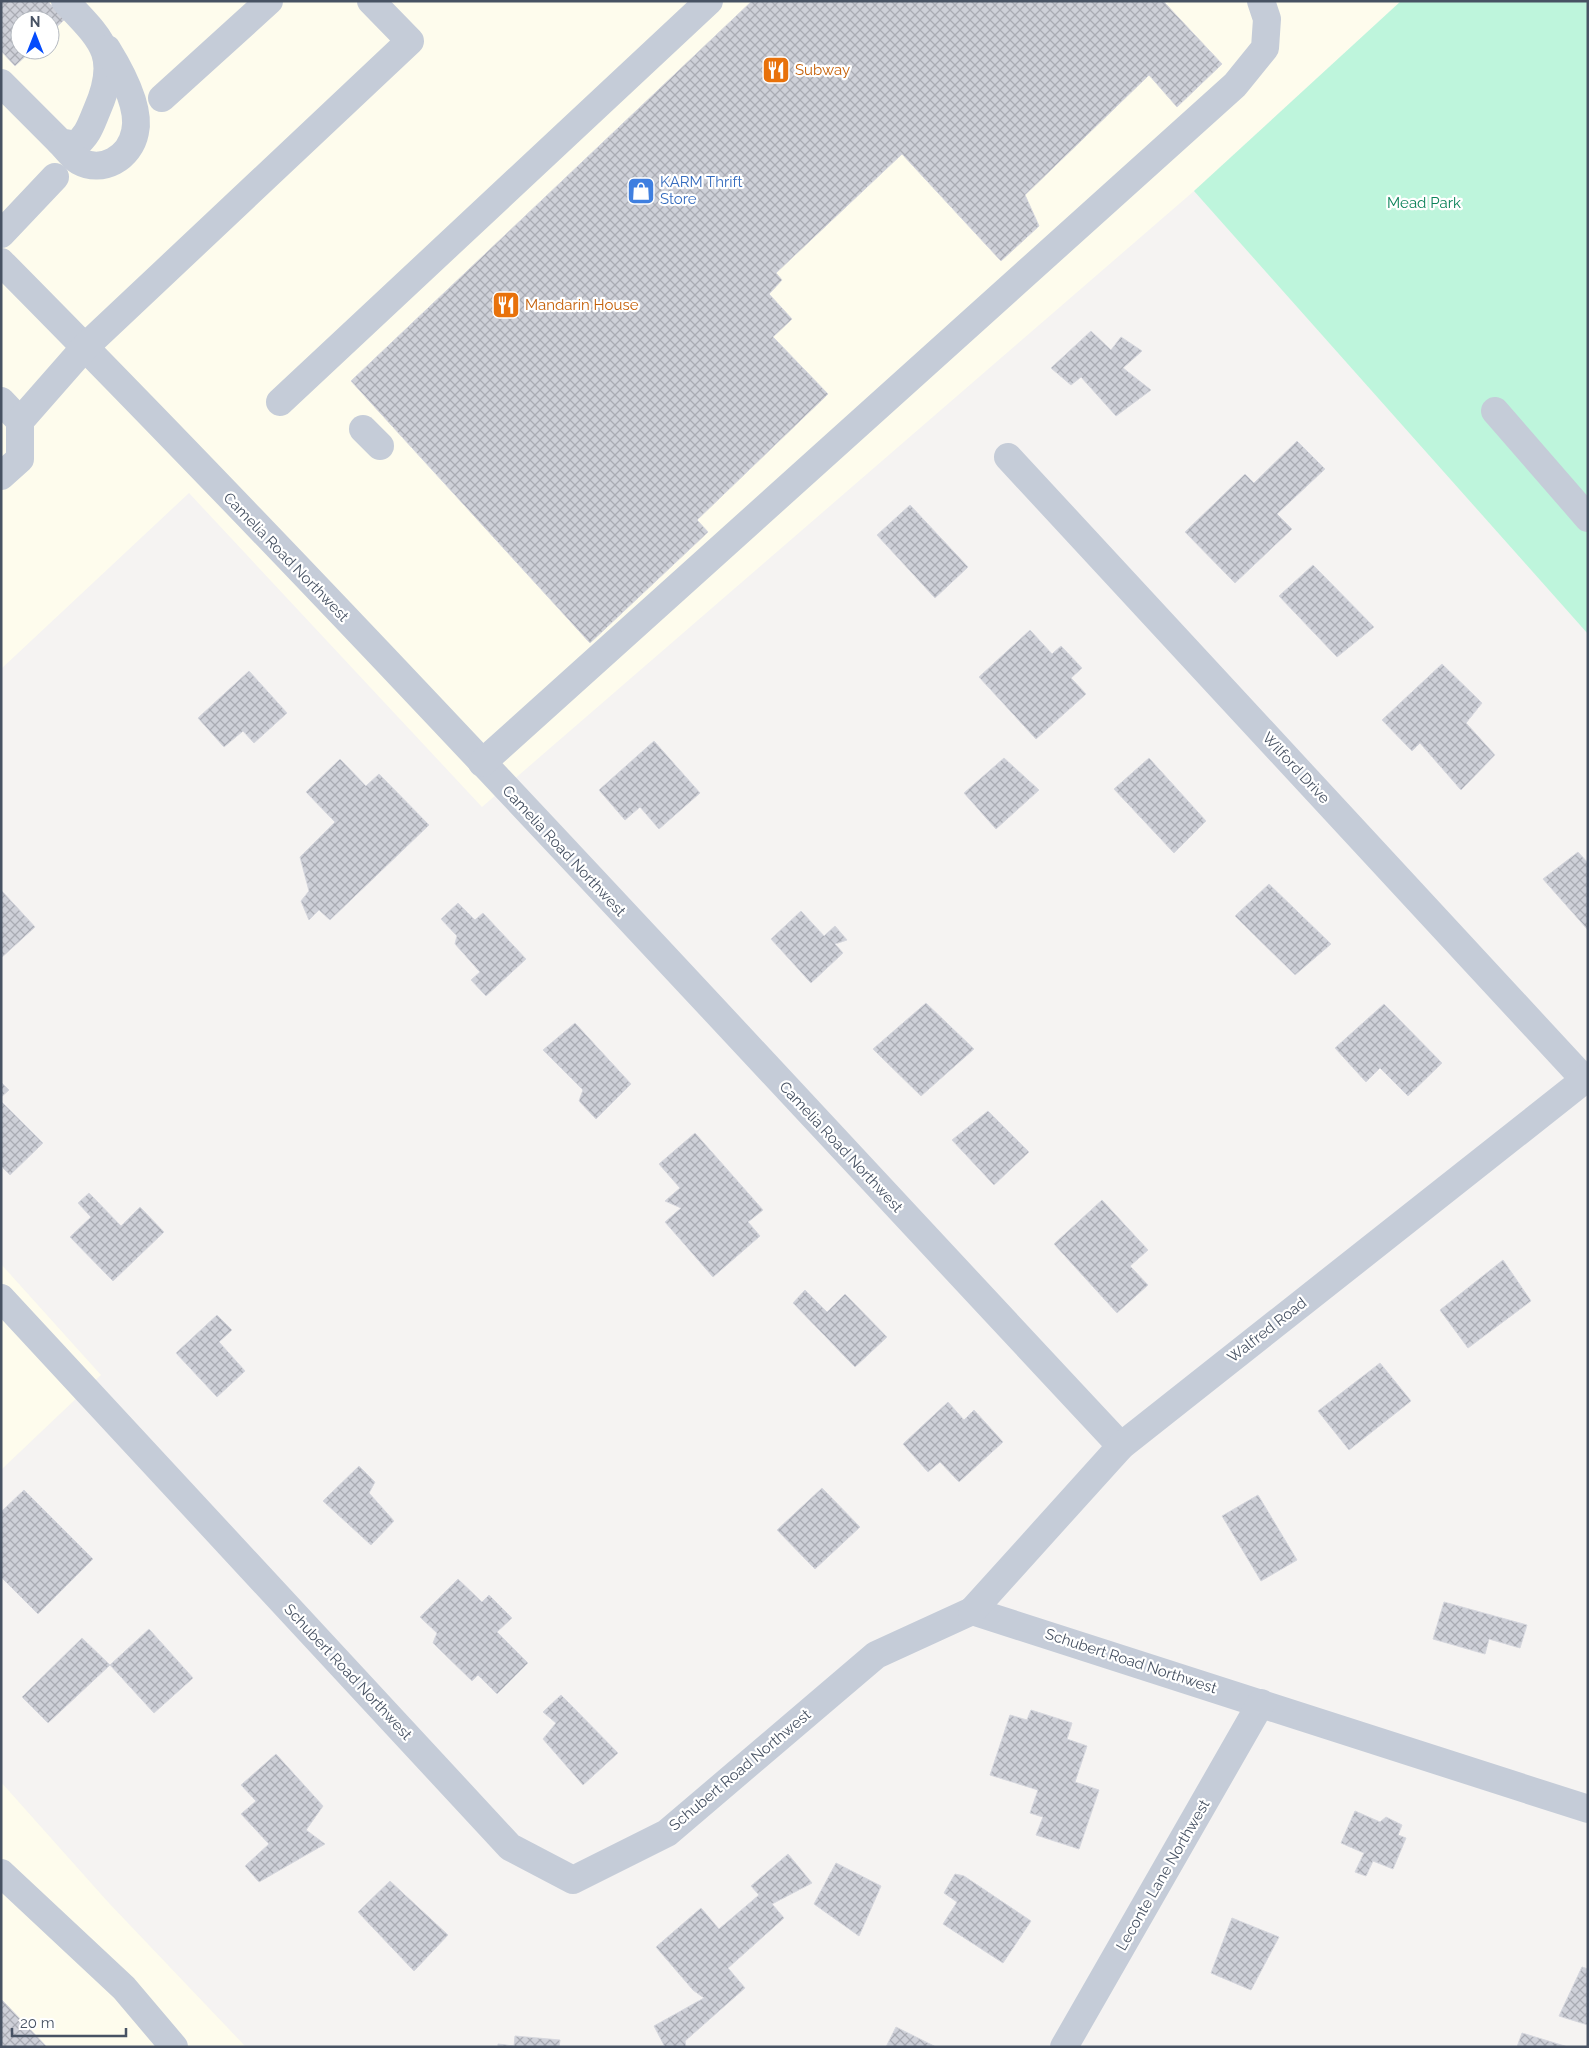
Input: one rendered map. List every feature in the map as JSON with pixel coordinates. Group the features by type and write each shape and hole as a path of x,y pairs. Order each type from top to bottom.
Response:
{"street":[{"path":"1,83 78,160 95,167 114,162 128,149 136,132 129,88 102,42 65,1"},
{"path":"162,98 269,1"},
{"path":"1,476 20,459 20,421 85,347 410,41 372,1"},
{"path":"280,402 709,1"},
{"path":"482,763 1235,85 1265,48 1267,19 1261,1"},
{"path":"60,142 75,145 85,138 98,107 107,78 108,58 102,42"},
{"path":"1,234 55,177"},
{"name":"Camelia Road Northwest","path":"1,262 85,347 482,763 1121,1446"},
{"path":"1,401 20,421"},
{"path":"1495,410 1588,518"},
{"name":"Wilford Drive","path":"1008,457 1586,1078"},
{"name":"Walfred Road","path":"972,1611 1121,1446 1586,1078"},
{"name":"Schubert Road Northwest","path":"1,1298 510,1847 573,1880 667,1833 876,1655 972,1611 1588,1810"},
{"name":"Leconte Lane Northwest","path":"1064,2047 1261,1703"},
{"path":"1,1873 124,1988 174,2047"}],"shaded area":[{"path":"1,1 1401,1 1194,191 482,807 189,493 1,669"},
{"path":"1,1264 101,1375 1,1470"},
{"path":"1,1782 108,1902 246,2047 1,2047"}],"green space":[{"name":"Mead Park","path":"1401,1 1588,2 1588,634 1194,191"}],"building":[{"path":"1,1 47,1 56,10 10,10 10,60 21,60 15,66 1,51"},
{"path":"752,1 1163,1 1222,64 1177,107 1149,75 1025,195 1039,226 1001,261 902,154 776,273 782,280 769,294 792,319 773,337 828,394 697,520 708,532 590,643 351,381"},
{"path":"60,14 65,19 60,24"},
{"path":"1091,331 1111,350 1121,337 1142,351 1123,368 1151,390 1116,416 1081,377 1071,385 1051,368"},
{"path":"1297,441 1325,469 1277,514 1292,529 1235,583 1185,532 1245,474 1254,483"},
{"path":"910,505 968,567 935,598 877,535"},
{"path":"1313,565 1374,627 1337,657 1279,596"},
{"path":"1030,630 1052,654 1061,646 1082,668 1071,678 1086,694 1036,739 979,677"},
{"path":"1442,664 1482,703 1466,723 1495,755 1461,790 1420,743 1412,751 1382,720"},
{"path":"249,671 287,713 254,743 243,731 224,747 198,718"},
{"path":"654,741 700,793 659,829 640,807 625,820 599,790"},
{"path":"1004,758 1039,790 996,829 964,793"},
{"path":"1149,758 1206,821 1174,853 1114,789"},
{"path":"340,759 366,786 379,774 429,825 330,920 319,910 309,920 301,901 309,891 300,857 335,822 306,792"},
{"path":"1578,852 1588,863 1588,930 1543,879"},
{"path":"1269,884 1331,944 1295,975 1235,916"},
{"path":"1,890 35,927 1,958"},
{"path":"458,903 475,920 483,913 526,959 486,996 471,980 480,972 455,944 457,936 441,919"},
{"path":"801,911 824,936 835,926 847,940 835,944 843,953 811,983 771,939"},
{"path":"926,1003 974,1049 921,1096 873,1049"},
{"path":"1384,1004 1442,1063 1408,1096 1380,1068 1366,1082 1335,1048"},
{"path":"575,1023 631,1084 596,1119 579,1101 583,1090 543,1050"},
{"path":"1,1082 9,1090 1,1097"},
{"path":"1,1101 43,1143 10,1175 1,1166"},
{"path":"988,1111 1029,1152 994,1185 952,1140"},
{"path":"695,1133 763,1210 748,1222 760,1236 713,1277 665,1222 681,1208 665,1201 680,1188 659,1164"},
{"path":"89,1193 121,1226 140,1207 164,1232 113,1281 70,1237 91,1217 78,1203"},
{"path":"1102,1200 1148,1250 1130,1266 1148,1285 1117,1313 1054,1244"},
{"path":"1503,1260 1531,1301 1468,1348 1440,1310"},
{"path":"805,1290 827,1312 845,1294 887,1337 855,1367 793,1303"},
{"path":"217,1315 232,1330 219,1342 245,1371 217,1397 176,1353"},
{"path":"1380,1363 1411,1401 1349,1450 1318,1411"},
{"path":"948,1402 964,1420 974,1410 1003,1442 959,1482 940,1462 928,1472 903,1444"},
{"path":"359,1466 375,1482 369,1493 394,1521 371,1545 323,1501"},
{"path":"822,1488 860,1527 815,1569 777,1530"},
{"path":"24,1490 93,1559 38,1614 1,1577 1,1512"},
{"path":"1258,1495 1297,1560 1261,1581 1222,1516"},
{"path":"458,1579 482,1602 489,1595 512,1618 497,1632 528,1663 497,1694 478,1675 472,1681 433,1643 437,1633 420,1617"},
{"path":"1444,1602 1527,1625 1520,1648 1489,1639 1485,1654 1433,1639"},
{"path":"149,1629 193,1678 154,1713 110,1665"},
{"path":"82,1638 110,1665 48,1723 22,1697"},
{"path":"561,1695 618,1753 583,1785 543,1739 556,1723 543,1712"},
{"path":"1031,1710 1072,1723 1067,1739 1087,1746 1075,1782 1099,1790 1079,1849 1036,1835 1043,1817 1030,1813 1038,1790 990,1775 1010,1715 1027,1720"},
{"path":"276,1754 323,1806 306,1830 325,1844 259,1882 245,1866 269,1844 241,1814 256,1801 241,1785"},
{"path":"1355,1811 1380,1822 1386,1817 1402,1825 1398,1835 1406,1838 1393,1869 1373,1861 1366,1876 1355,1872 1364,1853 1341,1843"},
{"path":"788,1854 812,1883 772,1904 784,1918 728,1968 745,1988 685,2041 686,2047 665,2047 654,2026 704,1998 693,1990 656,1947 701,1908 719,1929 759,1895 751,1886"},
{"path":"836,1863 881,1886 859,1936 814,1904"},
{"path":"955,1874 964,1876 1031,1921 1003,1963 943,1924 957,1902 944,1893"},
{"path":"390,1881 448,1935 414,1971 358,1912"},
{"path":"1232,1918 1279,1937 1251,1990 1211,1973"},
{"path":"1582,1967 1588,1969 1588,2025 1559,2016"},
{"path":"1,1999 47,2047 1,2047"},
{"path":"896,2027 936,2047 886,2047"},
{"path":"1522,2033 1568,2047 1517,2047"},
{"path":"515,2036 560,2040 559,2047 498,2047 498,2044 514,2046"}],"place":[{"name":"Subway","path":"776,70"},
{"name":"KARM Thrift Store","path":"641,191"},
{"name":"Mandarin House","path":"506,305"}]}
